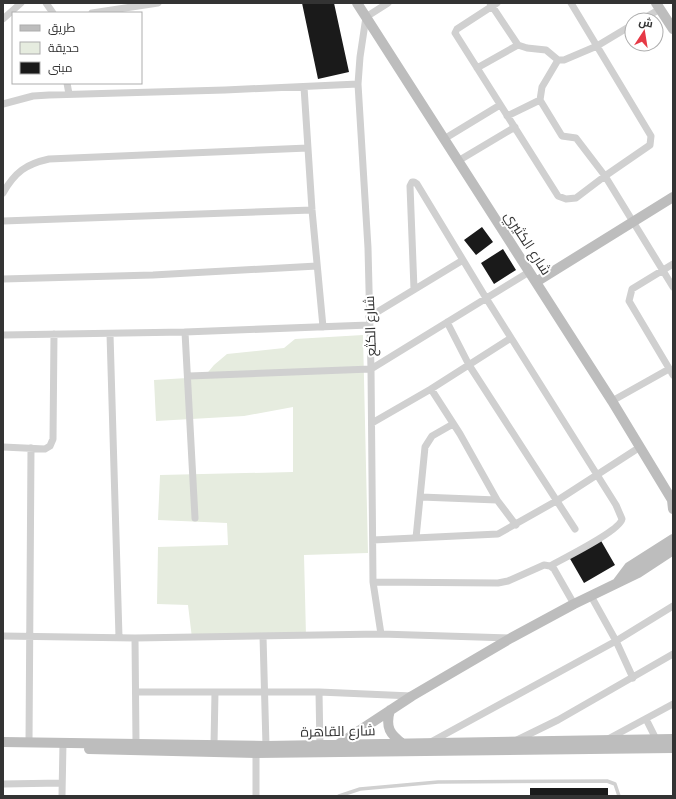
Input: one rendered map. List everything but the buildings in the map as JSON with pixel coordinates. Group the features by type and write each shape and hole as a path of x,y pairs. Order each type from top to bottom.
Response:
{"street":[{"path":"3,19 21,3"},
{"path":"46,3 52,12"},
{"path":"99,12 158,3"},
{"name":"شارع الكثيري","path":"357,3 612,401 673,503"},
{"path":"366,17 388,3"},
{"path":"571,3 597,46 652,136 650,145 576,198 566,199 558,196 455,31 493,4 518,44 526,48 546,50 558,60 564,60 597,46 624,30"},
{"path":"658,6 673,29"},
{"name":"شارع الكثع","path":"366,17 360,57 358,84 368,248 372,423 373,582 382,634"},
{"path":"477,68 518,44"},
{"path":"558,60 542,87 540,100 562,136 576,138 605,176 632,223 673,287"},
{"path":"67,84 68,94"},
{"path":"3,104 33,96 68,94 358,84"},
{"path":"304,87 312,210 323,327"},
{"path":"507,116 540,100"},
{"path":"444,139 500,105"},
{"path":"458,161 515,127"},
{"path":"3,193 9,182 23,168 35,162 49,159 308,148"},
{"path":"414,289 410,186 412,182 417,184 486,298 598,475 616,505 622,519 621,523 587,545 550,566"},
{"path":"536,282 673,197"},
{"path":"3,222 312,210"},
{"path":"369,317 463,260"},
{"path":"612,401 671,372 628,301 632,289 673,264"},
{"path":"3,279 153,275 317,266"},
{"path":"189,376 371,369 529,272"},
{"path":"447,322 469,365 558,500 575,529"},
{"path":"3,334 110,334 369,325"},
{"path":"186,332 195,518"},
{"path":"3,447 45,449 50,446 53,439 54,334"},
{"path":"110,334 119,637"},
{"path":"372,423 431,389 511,338"},
{"path":"431,389 497,500 516,525"},
{"path":"416,538 425,447 432,436 453,424"},
{"path":"373,540 486,536 498,534 558,500 640,447"},
{"path":"29,742 31,448"},
{"path":"421,497 497,500"},
{"path":"319,692 323,750 337,745 412,696 511,638 617,583 629,567 672,544 673,531"},
{"path":"373,582 498,583 508,582 544,565 550,566 554,569 574,604"},
{"path":"591,596 616,641 633,678"},
{"path":"427,744 616,641 673,606"},
{"path":"3,636 134,638 382,634 511,638"},
{"path":"256,796 264,691 263,636"},
{"path":"134,638 136,743"},
{"path":"514,742 558,720 673,654"},
{"path":"136,692 264,691 412,696"},
{"path":"214,745 215,692"},
{"path":"607,740 673,704"},
{"path":"390,710 387,720 389,729 403,744"},
{"path":"646,718 656,739"},
{"name":"شارع القاهرة","path":"337,745 673,739"},
{"name":"شارع القاهرة","path":"3,742 29,742 63,746 323,750 673,748"},
{"name":"شارع القاهرة","path":"3,748 136,743 259,748"},
{"path":"62,796 63,746"},
{"path":"3,784 62,782"}],"lane":[{"path":"339,796 360,789 438,782 607,781 615,784 619,796"}],"green space":[{"path":"363,335 368,553 304,555 306,636 192,638 188,605 157,604 158,547 228,545 227,523 158,520 160,475 293,472 293,407 244,416 156,421 154,380 204,377 214,365 227,354 284,348 295,339"}]}
